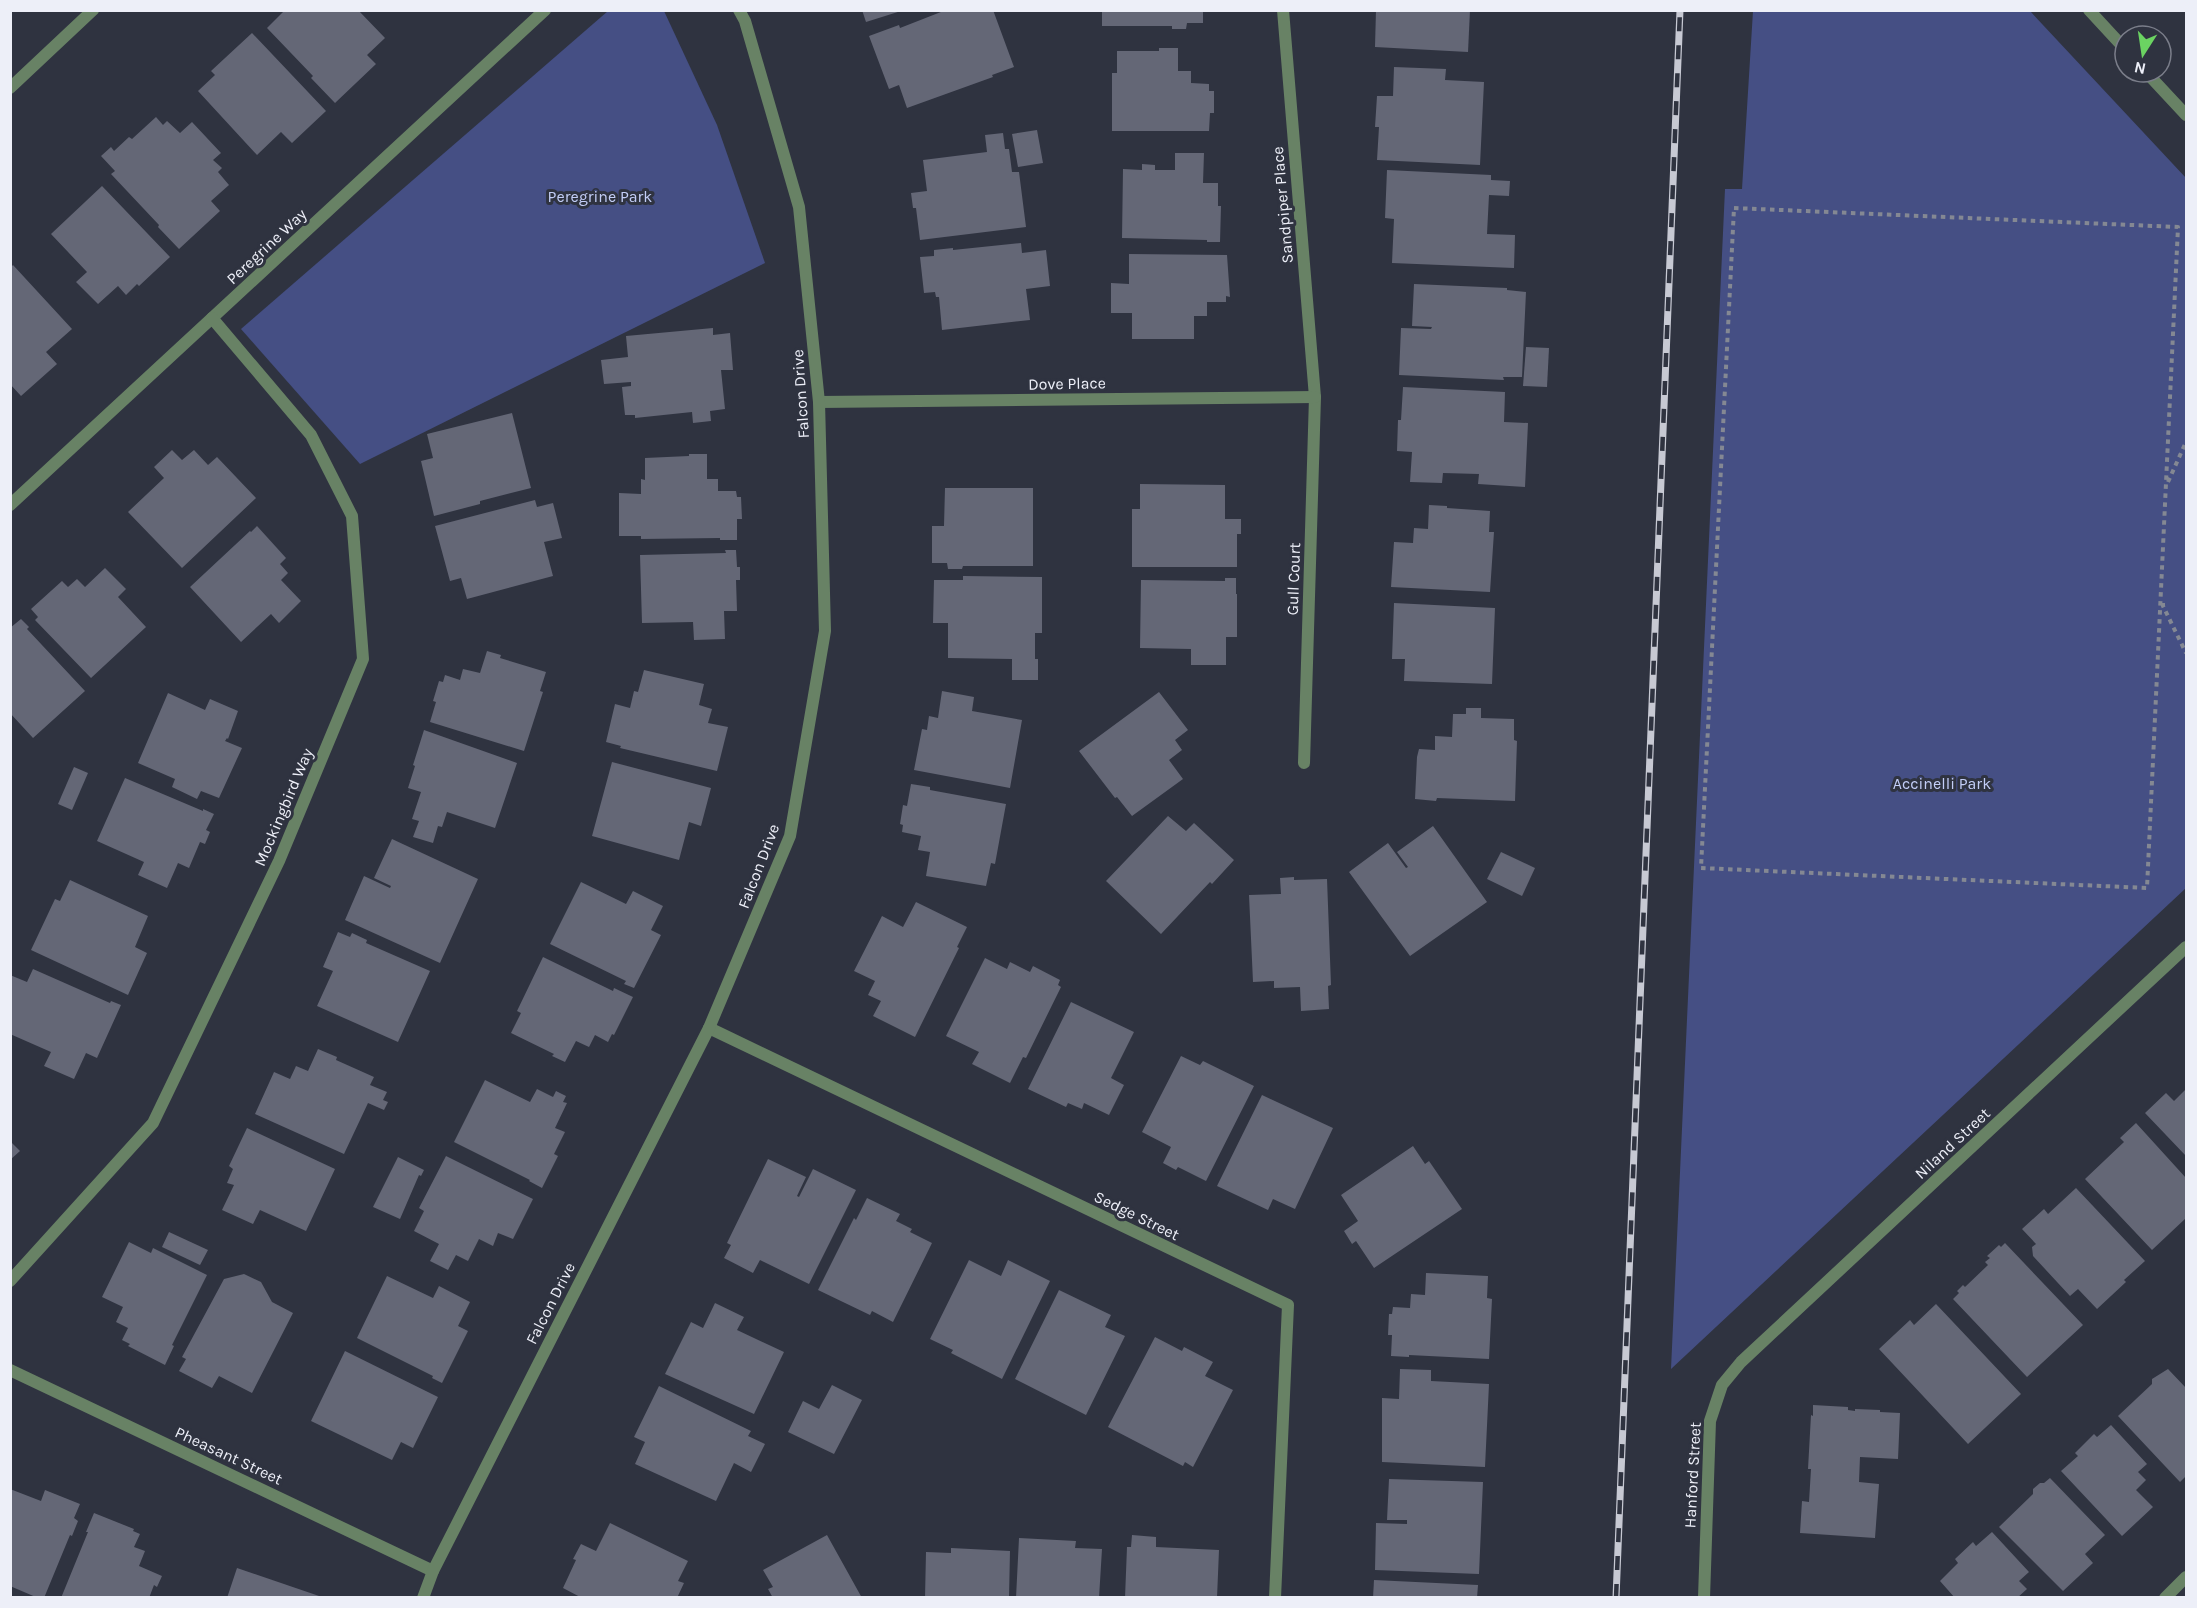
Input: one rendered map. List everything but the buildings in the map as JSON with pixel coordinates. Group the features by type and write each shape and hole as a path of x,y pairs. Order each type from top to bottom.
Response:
{"street":[{"path":"10,88 93,10"},
{"name":"Peregrine Way","path":"10,506 545,10"},
{"name":"Falcon Drive","path":"423,1598 433,1571 709,1028 790,836 825,631 819,402 799,207 740,10"},
{"name":"Sandpiper Place","path":"1283,10 1315,397"},
{"path":"2089,10 2113,36"},
{"path":"2157,84 2187,115"},
{"name":"Mockingbird Way","path":"10,1281 153,1123 279,861 363,659 352,516 311,435 212,318"},
{"name":"Dove Place","path":"819,402 1315,397"},
{"name":"Gull Court","path":"1304,763 1315,397"},
{"name":"Niland Street","path":"1741,1362 2187,947"},
{"name":"Sedge Street","path":"709,1028 1287,1305 1275,1598"},
{"name":"Hanford Street","path":"1704,1598 1710,1421 1722,1385 1741,1362"},
{"name":"Pheasant Street","path":"10,1370 433,1571"},
{"path":"2165,1598 2187,1577"}],"path":[{"path":"1734,208 2178,226 2167,477 2147,888 1701,868 1734,208"},
{"path":"2167,477 2187,442"},
{"path":"2162,607 2187,653"}],"green space":[{"name":"Peregrine Park","path":"608,11 664,11 717,125 765,263 360,464 241,329"},
{"name":"Accinelli Park","path":"1753,11 2030,11 2186,178 2186,888 1671,1369 1725,189 1742,189"}],"railway":[{"path":"1616,1598 1680,10"}]}
